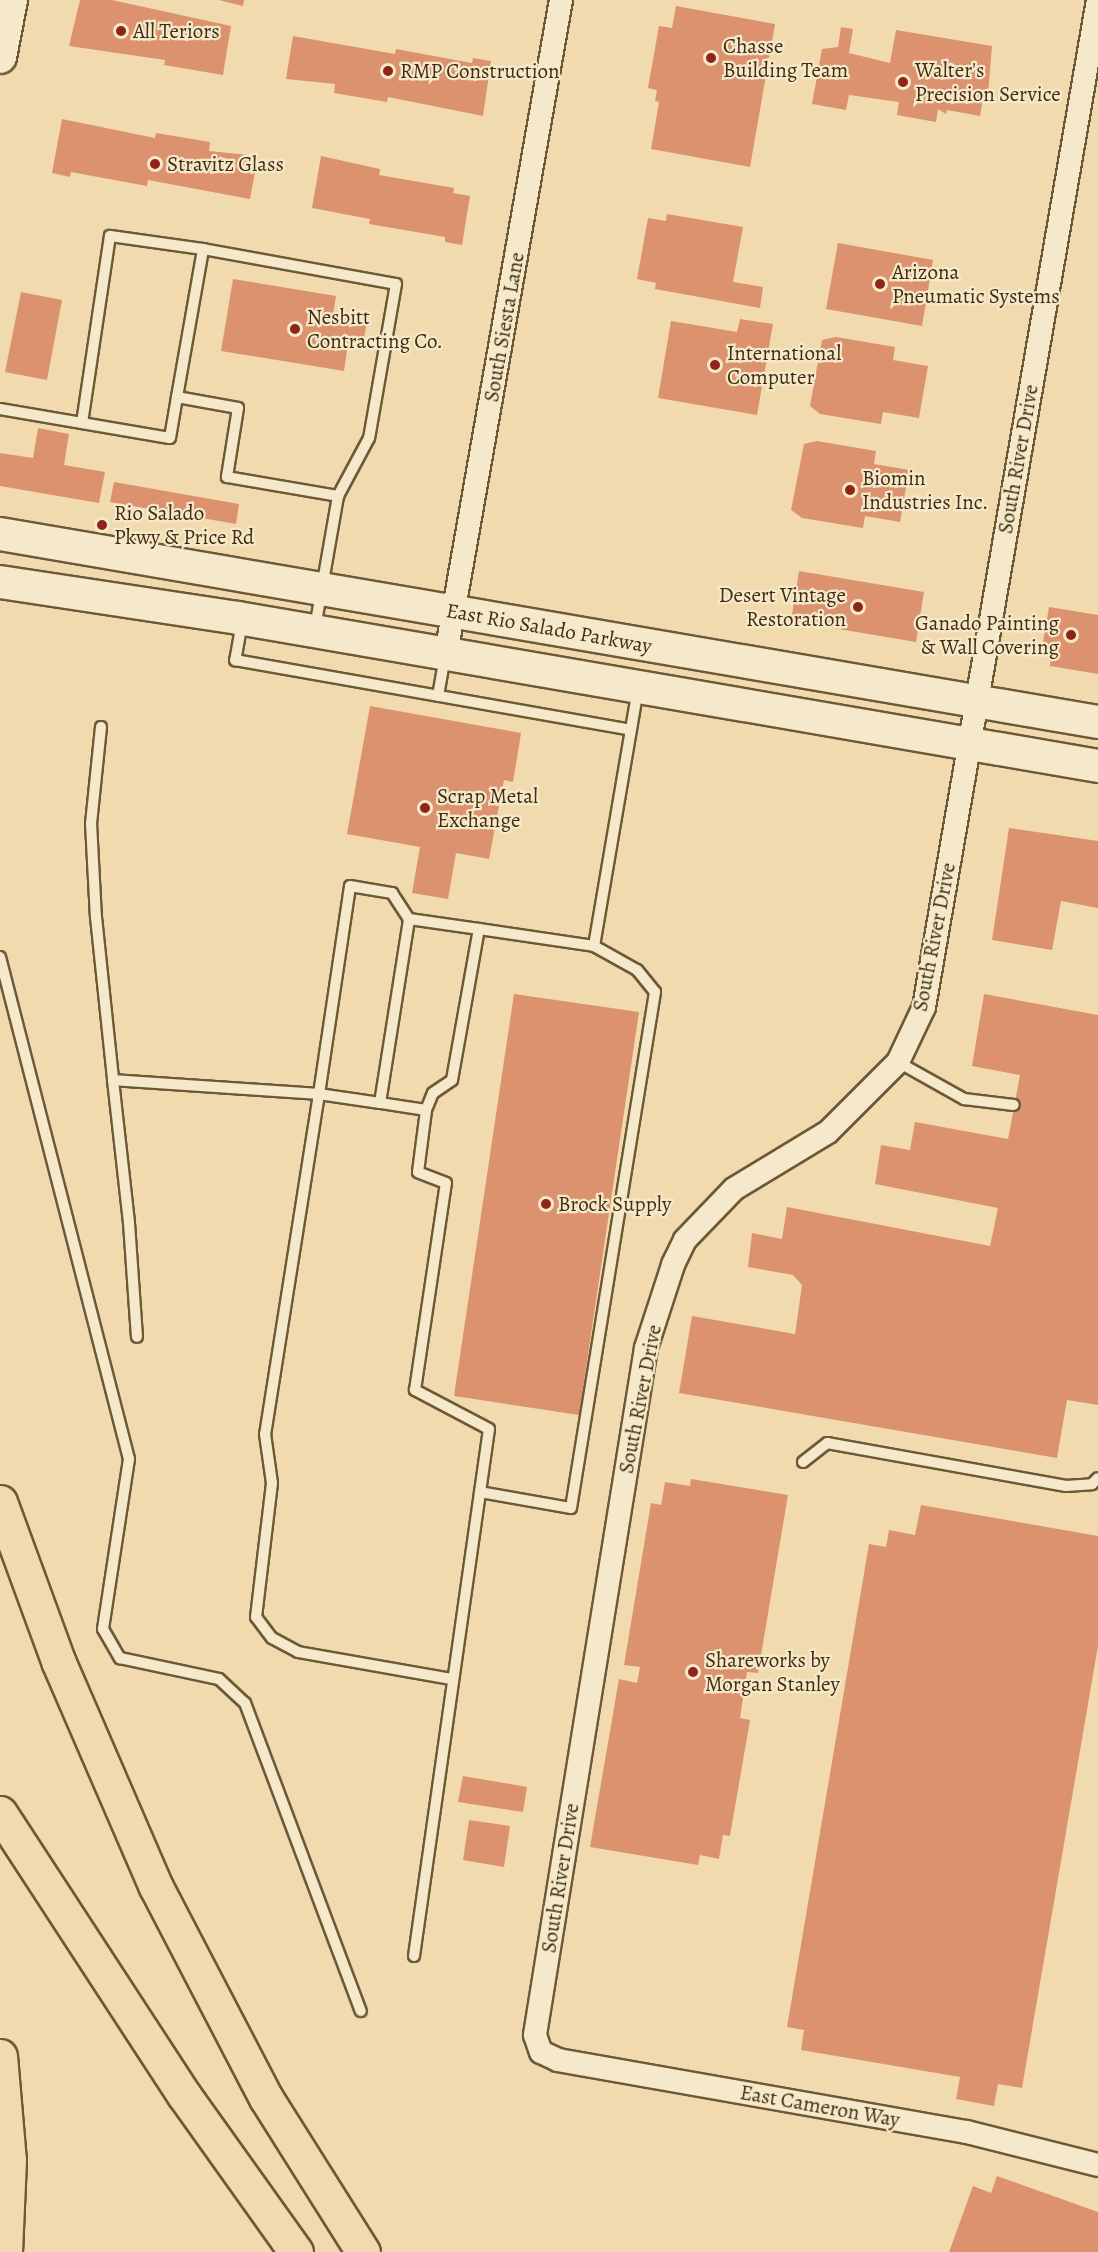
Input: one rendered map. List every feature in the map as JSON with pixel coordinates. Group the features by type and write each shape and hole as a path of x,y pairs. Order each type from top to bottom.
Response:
{"highway":[{"path":"0,1502 63,1674 155,1885 266,2098 363,2252"},
{"path":"0,1813 184,2095 296,2252"},
{"path":"0,2056 9,2160 5,2252"}],"main road":[{"path":"0,57 11,0"},
{"name":"East Rio Salado Parkway","path":"0,534 1098,722"},
{"name":"East Rio Salado Parkway","path":"0,582 243,619 969,744"},
{"path":"969,744 1098,766"}],"street":[{"name":"South Siesta Lane","path":"446,654 561,0"},
{"name":"South River Drive","path":"541,2052 535,2035 628,1452 646,1348 673,1265 685,1240 734,1189 828,1132 898,1062 924,1007 975,701 1098,0"},
{"name":"East Cameron Way","path":"541,2052 558,2060 967,2132 1098,2165"}],"lane":[{"path":"82,423 110,236 203,249 396,284 369,438 338,496 315,632"},
{"path":"0,409 170,438 203,249"},
{"path":"177,397 238,408 226,477 338,496"},
{"path":"243,619 235,660 630,730"},
{"path":"438,696 446,654"},
{"path":"594,946 638,688"},
{"path":"101,727 91,823 97,940 129,1223 136,1337"},
{"path":"380,1103 409,919 392,893 350,886 265,1434 272,1483 256,1617 272,1638 298,1652 451,1679"},
{"path":"409,919 594,946 637,970 655,992 571,1508 480,1492"},
{"path":"414,1956 451,1679 489,1429 415,1390 446,1183 418,1172 426,1110 433,1093 452,1080 479,929"},
{"path":"0,957 129,1459 103,1629 120,1658 219,1679 245,1703 361,2011"},
{"path":"898,1062 964,1099 1014,1105"},
{"path":"113,1080 319,1094 426,1110"},
{"path":"804,1462 827,1443 1066,1486 1092,1484 1098,1478"}],"building":[{"name":"All Teriors","path":"80,0 112,0 231,26 223,75 164,65 165,60 69,46"},
{"path":"219,0 244,0 243,6"},
{"name":"Chasse Building Team","path":"676,6 775,24 750,167 651,149 659,102 655,101 657,90 648,88 659,26 672,28"},
{"name":"Walter's Precision Service","path":"841,27 853,29 849,53 890,63 896,30 992,46 988,95 984,94 980,116 947,110 946,114 938,109 936,122 897,115 899,102 849,95 846,110 812,104 822,49 838,47"},
{"name":"RMP Construction","path":"293,36 395,54 396,49 472,63 473,58 491,61 483,116 388,97 387,102 334,93 335,84 286,79"},
{"name":"Stravitz Glass","path":"62,119 155,138 156,133 210,142 209,151 258,156 250,199 148,180 147,186 71,172 70,177 52,173"},
{"path":"321,156 380,169 379,175 454,188 453,193 470,196 462,245 445,242 445,237 369,224 370,219 312,208"},
{"path":"667,214 743,227 733,282 763,287 760,308 655,289 656,283 637,279 648,218 666,221"},
{"name":"Arizona Pneumatic Systems","path":"838,243 933,260 922,326 826,309"},
{"name":"Nesbitt Contracting Co.","path":"233,279 336,296 333,315 367,321 364,339 349,337 344,371 221,351"},
{"path":"21,292 62,300 47,380 5,372"},
{"name":"International Computer","path":"740,319 773,324 757,415 658,398 671,321 737,332"},
{"path":"836,337 895,347 893,360 928,366 919,418 883,412 881,424 820,414 810,406 822,340"},
{"path":"38,428 69,434 64,465 105,472 99,503 0,486 0,453 33,458"},
{"name":"Biomin Industries Inc.","path":"817,441 876,451 874,464 909,470 900,522 865,516 863,528 802,518 791,510 804,444"},
{"path":"114,482 239,504 236,524 110,502"},
{"name":"Desert Vintage Restoration","path":"799,571 924,592 916,642 791,621"},
{"name":"Ganado Painting & Wall Covering","path":"1049,607 1098,615 1098,674 1050,666 1051,656 1041,654"},
{"name":"Scrap Metal Exchange","path":"370,706 521,733 513,782 504,780 489,859 456,853 448,899 412,893 420,847 347,834"},
{"path":"1009,828 1098,841 1098,908 1061,901 1052,950 992,940"},
{"name":"Brock Supply","path":"514,994 639,1012 579,1415 454,1396"},
{"path":"984,994 1098,1015 1098,1405 1067,1400 1057,1458 679,1393 692,1316 795,1334 802,1285 793,1275 748,1267 752,1233 782,1239 787,1207 990,1246 998,1208 875,1184 881,1145 910,1150 915,1122 1008,1139 1020,1075 972,1066"},
{"name":"Shareworks by Morgan Stanley","path":"691,1479 788,1495 758,1673 747,1672 740,1718 750,1720 730,1836 723,1835 719,1859 700,1855 698,1865 590,1847 619,1679 637,1683 640,1667 624,1665 651,1503 661,1505 665,1482 690,1486"},
{"path":"921,1505 1098,1536 1098,1646 1022,2088 998,2084 994,2106 956,2099 960,2077 801,2050 804,2030 787,2027 869,1544 886,1547 889,1530 915,1535"},
{"path":"463,1776 527,1787 523,1812 458,1802"},
{"path":"469,1820 510,1826 504,1867 463,1860"},
{"path":"997,2176 1098,2212 1098,2252 949,2252 973,2186 991,2193"}],"place":[{"name":"All Teriors","path":"121,31"},
{"name":"Chasse Building Team","path":"711,58"},
{"name":"RMP Construction","path":"388,71"},
{"name":"Walter's Precision Service","path":"903,82"},
{"name":"Stravitz Glass","path":"155,164"},
{"name":"Arizona Pneumatic Systems","path":"880,284"},
{"name":"Nesbitt Contracting Co.","path":"295,329"},
{"name":"International Computer","path":"715,365"},
{"name":"Biomin Industries Inc.","path":"850,490"},
{"name":"Rio Salado Pkwy & Price Rd","path":"102,525"},
{"name":"Desert Vintage Restoration","path":"858,607"},
{"name":"Ganado Painting & Wall Covering","path":"1071,635"},
{"name":"Scrap Metal Exchange","path":"425,808"},
{"name":"Brock Supply","path":"546,1204"},
{"name":"Shareworks by Morgan Stanley","path":"693,1672"}]}
